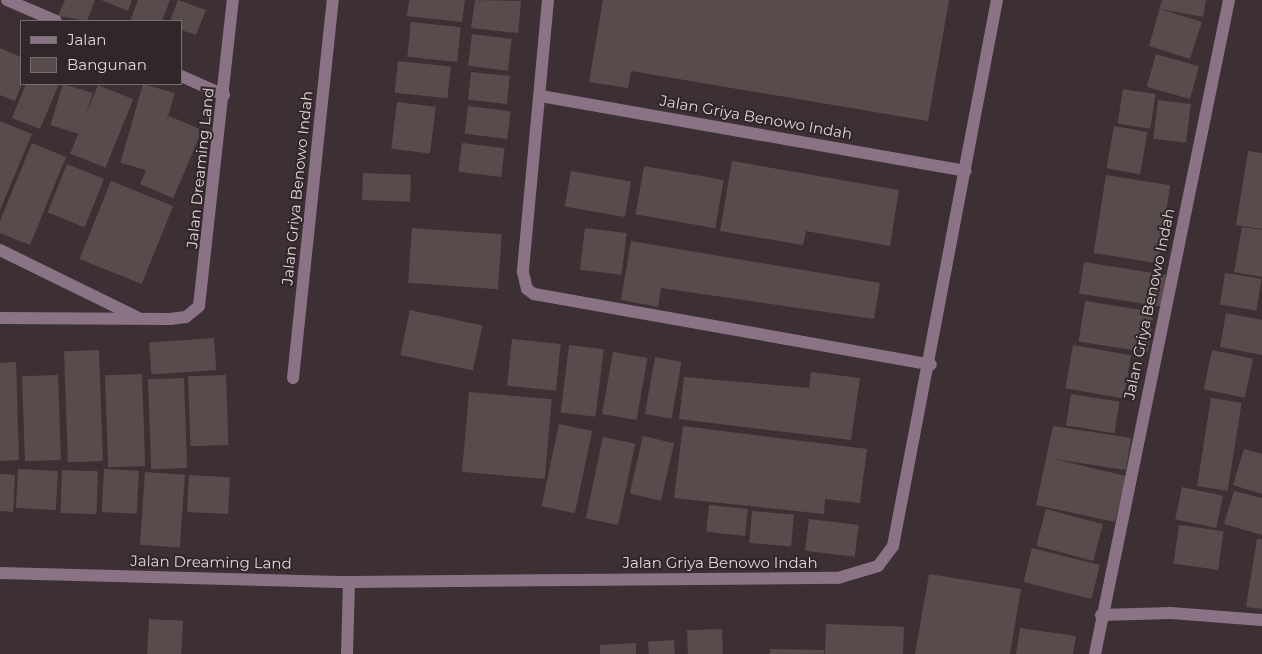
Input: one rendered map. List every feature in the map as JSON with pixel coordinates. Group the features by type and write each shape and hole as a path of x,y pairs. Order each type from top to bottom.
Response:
{"street":[{"path":"7,0 54,20"},
{"name":"Jalan Dreaming Land","path":"0,318 186,317 199,306 234,0"},
{"name":"Jalan Griya Benowo Indah","path":"293,378 333,0"},
{"path":"548,0 541,96 523,272 534,294 931,365"},
{"name":"Jalan Griya Benowo Indah","path":"349,582 860,575 878,566 893,546 931,365 997,0"},
{"name":"Jalan Griya Benowo Indah","path":"1095,654 1101,615 1229,0"},
{"path":"182,76 224,94"},
{"name":"Jalan Griya Benowo Indah","path":"541,96 965,171"},
{"name":"Jalan Dreaming Land","path":"0,250 141,318"},
{"name":"Jalan Dreaming Land","path":"0,573 349,582"},
{"path":"347,654 349,582"},
{"path":"1101,615 1171,613 1262,620"}],"building":[{"path":"65,0 95,0 87,20 58,16"},
{"path":"101,0 132,0 128,11"},
{"path":"138,0 170,0 162,20 130,20"},
{"path":"178,0 206,10 196,35 182,30 182,20 170,20"},
{"path":"409,0 465,0 462,22 407,16"},
{"path":"475,0 521,1 518,33 471,28"},
{"path":"603,0 949,0 928,121 631,71 628,88 589,82"},
{"path":"1162,0 1206,0 1203,17 1160,9 1202,22 1190,59 1149,46"},
{"path":"411,22 461,27 457,62 407,57"},
{"path":"472,34 512,39 508,71 468,66"},
{"path":"0,48 20,57 20,85 22,85 15,101 0,95"},
{"path":"1156,54 1199,66 1190,99 1147,87"},
{"path":"398,61 451,67 447,98 395,93"},
{"path":"471,72 510,76 507,104 468,100"},
{"path":"26,85 59,85 40,129 12,118"},
{"path":"63,85 93,93 80,134 50,125"},
{"path":"98,85 133,99 106,168 70,154"},
{"path":"143,85 175,93 152,172 120,163"},
{"path":"1123,89 1156,94 1150,129 1118,124"},
{"path":"1158,100 1191,104 1186,143 1153,139"},
{"path":"397,102 436,107 430,153 391,149"},
{"path":"468,106 511,111 507,139 465,134"},
{"path":"169,116 202,130 173,198 140,184"},
{"path":"0,121 32,134 0,210"},
{"path":"1114,126 1147,132 1140,174 1107,168"},
{"path":"32,143 66,157 30,245 0,233 0,221"},
{"path":"462,143 505,148 501,177 458,172"},
{"path":"1248,151 1262,153 1262,229 1236,225"},
{"path":"732,161 899,190 890,246 806,231 803,245 720,231"},
{"path":"67,164 104,179 85,227 48,212"},
{"path":"644,166 724,180 715,228 635,214"},
{"path":"571,171 631,182 625,217 565,206"},
{"path":"363,173 411,175 410,202 362,200"},
{"path":"1106,175 1170,185 1158,263 1094,253"},
{"path":"111,181 173,206 142,284 80,259"},
{"path":"1242,227 1262,230 1262,277 1234,272"},
{"path":"412,228 502,234 498,289 408,283"},
{"path":"585,228 627,233 622,275 580,270"},
{"path":"631,241 880,283 874,319 661,288 658,307 621,300"},
{"path":"1084,262 1166,275 1161,307 1079,294"},
{"path":"1225,273 1262,279 1257,310 1220,305"},
{"path":"1085,301 1154,312 1148,352 1079,341"},
{"path":"410,310 482,325 473,370 400,355"},
{"path":"1226,313 1262,320 1262,355 1220,347"},
{"path":"214,338 216,370 151,374 149,343"},
{"path":"512,339 561,344 556,391 507,386"},
{"path":"569,345 604,349 595,417 561,412"},
{"path":"1073,345 1131,355 1123,399 1065,388"},
{"path":"99,350 103,461 68,462 64,351"},
{"path":"1212,350 1253,359 1245,398 1204,389"},
{"path":"613,352 647,358 637,420 602,414"},
{"path":"655,357 682,362 672,419 645,414"},
{"path":"16,362 19,460 0,461 0,363"},
{"path":"811,372 860,378 851,440 679,419 684,377 809,388"},
{"path":"142,374 145,466 108,467 105,375"},
{"path":"58,375 61,460 25,461 22,376"},
{"path":"226,375 228,445 190,446 188,376"},
{"path":"184,378 187,468 151,469 148,379"},
{"path":"469,392 552,399 545,479 462,472"},
{"path":"1071,394 1119,402 1114,433 1066,426"},
{"path":"1211,398 1242,403 1228,491 1197,486"},
{"path":"559,424 592,431 575,513 542,506"},
{"path":"683,426 867,449 860,503 825,499 824,514 674,498"},
{"path":"1053,426 1131,438 1126,470 1054,459 1126,476 1115,522 1036,505"},
{"path":"643,436 674,443 661,501 630,493"},
{"path":"603,437 635,444 618,525 586,518"},
{"path":"1244,449 1262,454 1262,494 1233,485"},
{"path":"18,469 58,471 56,510 16,508"},
{"path":"104,469 139,471 137,514 102,512"},
{"path":"62,470 98,471 96,514 60,513"},
{"path":"145,472 185,475 180,548 140,545"},
{"path":"0,474 15,475 13,512 0,511"},
{"path":"189,475 230,477 228,514 187,512"},
{"path":"1182,487 1223,496 1216,528 1175,519"},
{"path":"1234,491 1262,498 1262,535 1224,524"},
{"path":"709,505 748,509 745,536 706,532"},
{"path":"1046,509 1103,524 1093,561 1036,546"},
{"path":"752,511 794,515 791,547 749,543"},
{"path":"809,519 859,525 855,557 805,551"},
{"path":"1179,525 1224,531 1218,570 1174,564"},
{"path":"1257,539 1262,539 1262,609 1246,607"},
{"path":"1032,548 1100,565 1091,599 1024,582"},
{"path":"929,574 1021,589 1010,654 915,654"},
{"path":"149,619 183,621 181,654 147,654"},
{"path":"826,624 904,627 903,654 825,654"},
{"path":"1020,628 1076,636 1073,654 1016,654"},
{"path":"722,629 723,654 688,654 687,630"},
{"path":"674,640 675,654 649,654 648,642"},
{"path":"636,643 636,654 600,654 600,645"},
{"path":"770,649 824,650 824,654 770,654"}]}
